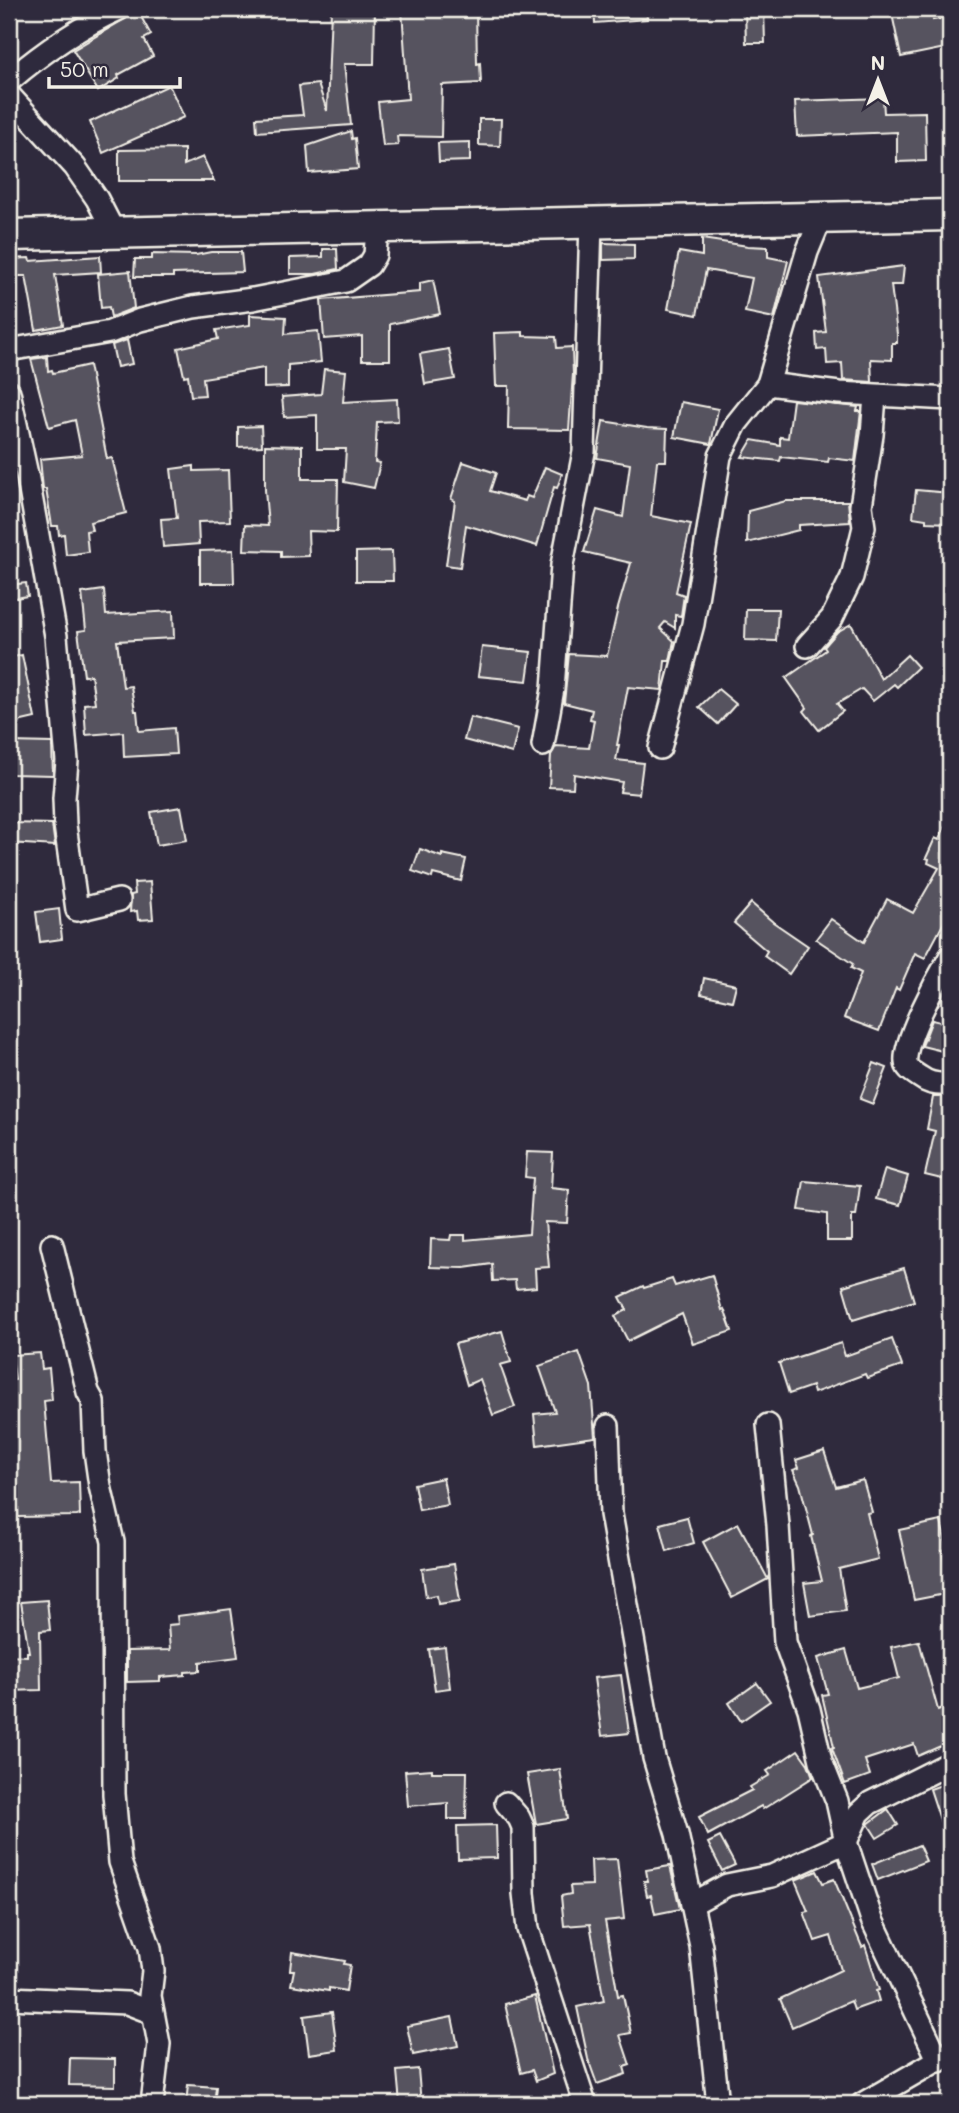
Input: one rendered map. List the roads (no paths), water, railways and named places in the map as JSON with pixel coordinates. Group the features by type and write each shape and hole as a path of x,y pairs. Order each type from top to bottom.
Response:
{"main road":[{"path":"9,235 950,215"}],"street":[{"path":"9,81 31,62 98,18 119,9"},
{"path":"9,95 75,167 97,198 114,232"},
{"path":"660,748 693,624 720,456 736,424 768,384 807,253 821,218"},
{"path":"543,745 553,689 562,565 584,452 591,222"},
{"path":"9,350 110,332 140,320 193,307 346,281 369,265 375,255 377,228"},
{"path":"768,384 875,396 950,399"},
{"path":"9,392 56,636 67,761 65,825 77,910 120,901"},
{"path":"807,646 832,618 852,577 864,527 861,506 875,396"},
{"path":"950,957 929,993 909,1044 906,1060 910,1070 925,1081 950,1084"},
{"path":"52,1245 93,1401 95,1451 113,1542 114,1794 120,1862 149,1948 153,1971 149,1996 159,2044 152,2104"},
{"path":"768,1425 778,1525 785,1642 809,1709 821,1761 872,1920 945,2057 862,2104"},
{"path":"608,1426 611,1514 654,1758 677,1833 701,1946 718,2104"},
{"path":"692,1904 727,1885 772,1876 846,1842 859,1813 870,1803 950,1763"},
{"path":"506,1803 519,1818 523,1828 524,1893 528,1929 585,2104"},
{"path":"9,1998 127,2003 153,2013"}]}
